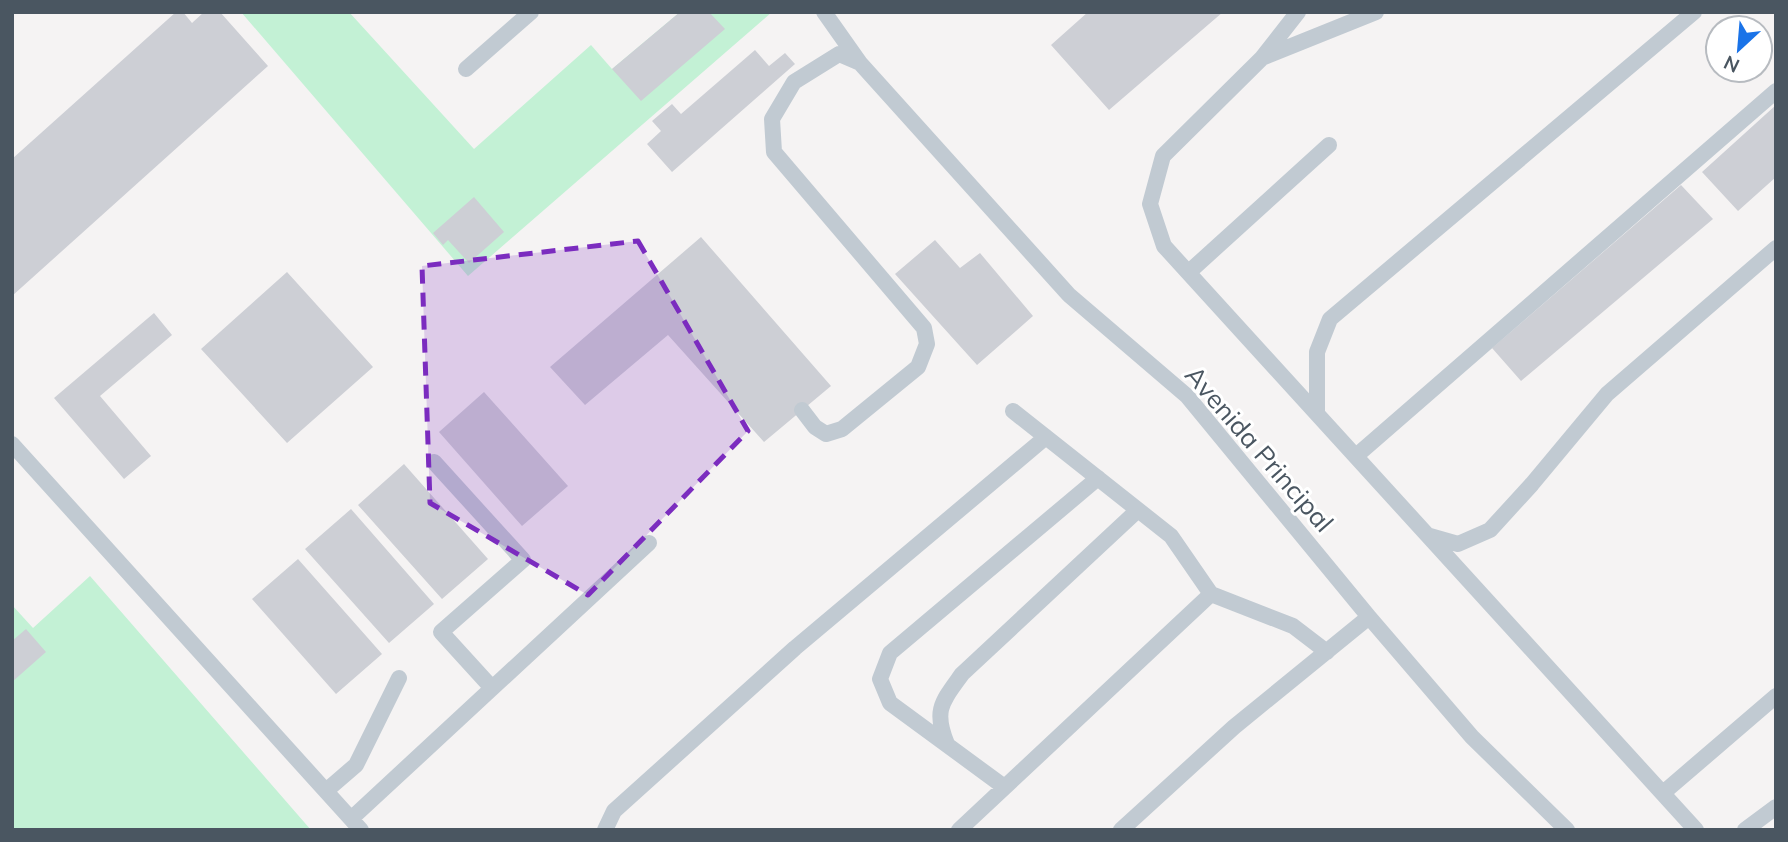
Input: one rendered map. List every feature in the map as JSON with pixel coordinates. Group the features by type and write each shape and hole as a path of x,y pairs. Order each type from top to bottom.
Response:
{"lane":[{"path":"466,69 531,12"},
{"name":"Avenida Principal","path":"824,12 860,62 1069,295 1187,396 1472,737 1567,830"},
{"path":"1298,12 1262,58 1163,156 1150,204 1164,246 1696,830"},
{"path":"1262,58 1376,12"},
{"path":"1317,413 1317,352 1330,319 1694,12"},
{"path":"802,410 815,427 826,433 842,429 918,367 927,344 924,328 774,152 772,118 794,82 839,54 860,62"},
{"path":"1356,456 1776,91"},
{"path":"1189,272 1329,145"},
{"path":"1427,535 1458,544 1490,530 1532,485 1607,394 1776,248"},
{"path":"1013,411 1171,536 1211,594 1293,626 1327,652"},
{"path":"605,830 614,811 795,648 1046,437"},
{"path":"12,444 356,824 492,688 649,542"},
{"path":"434,462 523,560 441,632 492,688"},
{"path":"1003,786 890,702 880,679 890,653 1098,478"},
{"path":"947,746 938,724 943,701 962,674 1138,510"},
{"path":"959,830 1211,594"},
{"path":"1122,830 1234,727 1369,617"},
{"path":"327,790 356,765 399,678"},
{"path":"1663,793 1776,696"},
{"path":"1745,830 1776,807"}],"highlighted area":[{"path":"638,241 748,431 588,595 430,503 422,266"}],"green space":[{"path":"241,12 349,12 474,149 591,45 612,69 680,12 772,12 468,276"},
{"path":"90,576 311,830 12,830 12,605 33,628"}],"building":[{"path":"176,12 183,12 192,23 204,12 220,12 268,66 12,296 12,159"},
{"path":"680,12 709,12 725,29 641,101 612,69"},
{"path":"1088,12 1223,12 1109,110 1051,45"},
{"path":"755,50 769,66 785,53 795,64 672,172 647,144 661,131 652,121 672,104 681,114"},
{"path":"1776,105 1776,177 1738,211 1702,172"},
{"path":"1681,185 1713,219 1521,381 1492,348"},
{"path":"474,197 504,232 469,263 448,240 443,245 433,233"},
{"path":"701,237 831,386 764,442 668,335 585,405 550,367"},
{"path":"935,240 960,268 980,253 1033,316 977,365 895,274"},
{"path":"287,272 373,367 287,443 201,349"},
{"path":"154,313 172,335 100,396 151,456 124,479 54,398"},
{"path":"484,392 568,486 522,526 439,432"},
{"path":"404,464 488,559 442,599 358,505"},
{"path":"351,509 434,604 389,643 305,549"},
{"path":"298,559 382,654 336,694 252,599"},
{"path":"26,629 46,652 12,682 12,641"}]}
